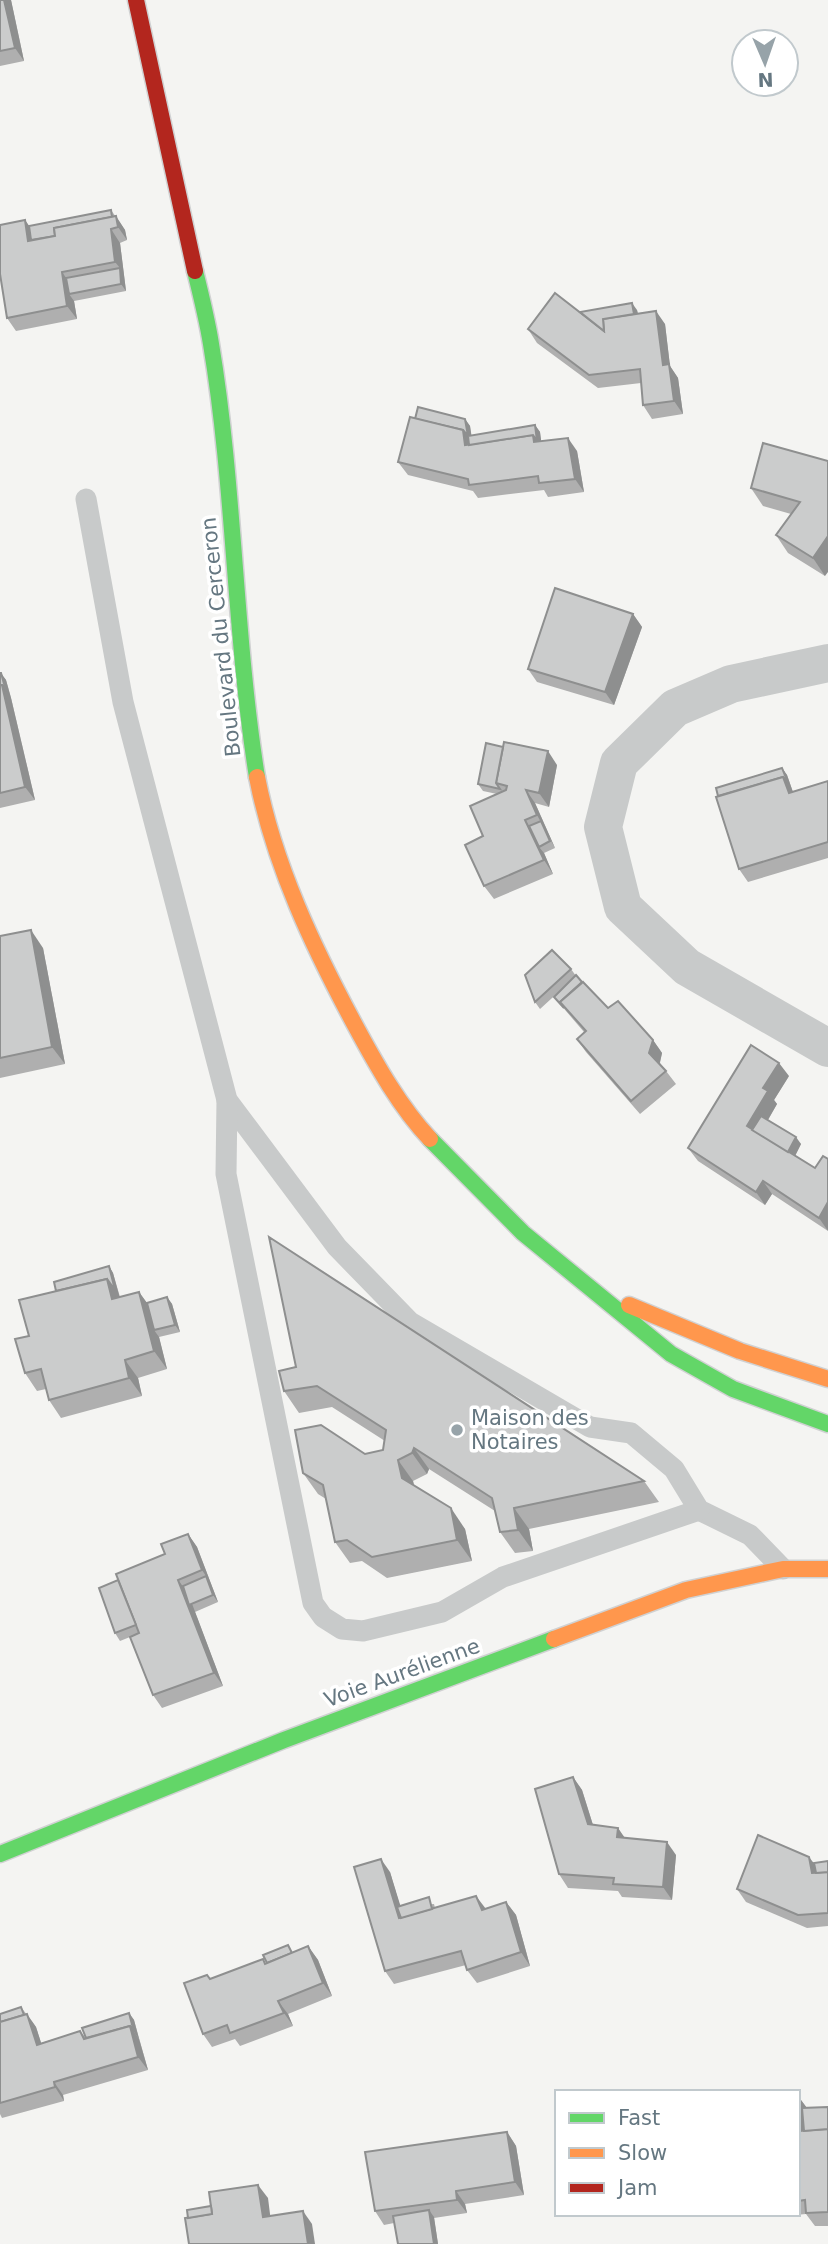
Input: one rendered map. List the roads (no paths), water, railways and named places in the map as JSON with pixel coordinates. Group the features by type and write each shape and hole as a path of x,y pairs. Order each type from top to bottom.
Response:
{"main road":[{"name":"Boulevard du Cerceron","path":"136,0 211,343 222,428 246,708 258,781 273,839 332,982 371,1055 414,1122 523,1233 671,1354 733,1389 828,1424"},
{"name":"Boulevard du Cerceron","path":"594,1291 740,1351 828,1379"},
{"name":"Voie Aurélienne","path":"0,1854 284,1740 686,1590 783,1569 828,1569"}],"street":[{"path":"828,663 731,684 675,708 619,763 603,827 623,907 687,967 828,1048"}],"lane":[{"path":"86,499 123,702 227,1100 226,1174 313,1603 323,1618 342,1629 363,1631 442,1612 503,1577 699,1510"},
{"path":"227,1100 337,1247 410,1322 590,1427 631,1433 674,1469 699,1510 750,1535 783,1569"}],"place":[{"name":"Maison des Notaires","path":"457,1430"}]}
